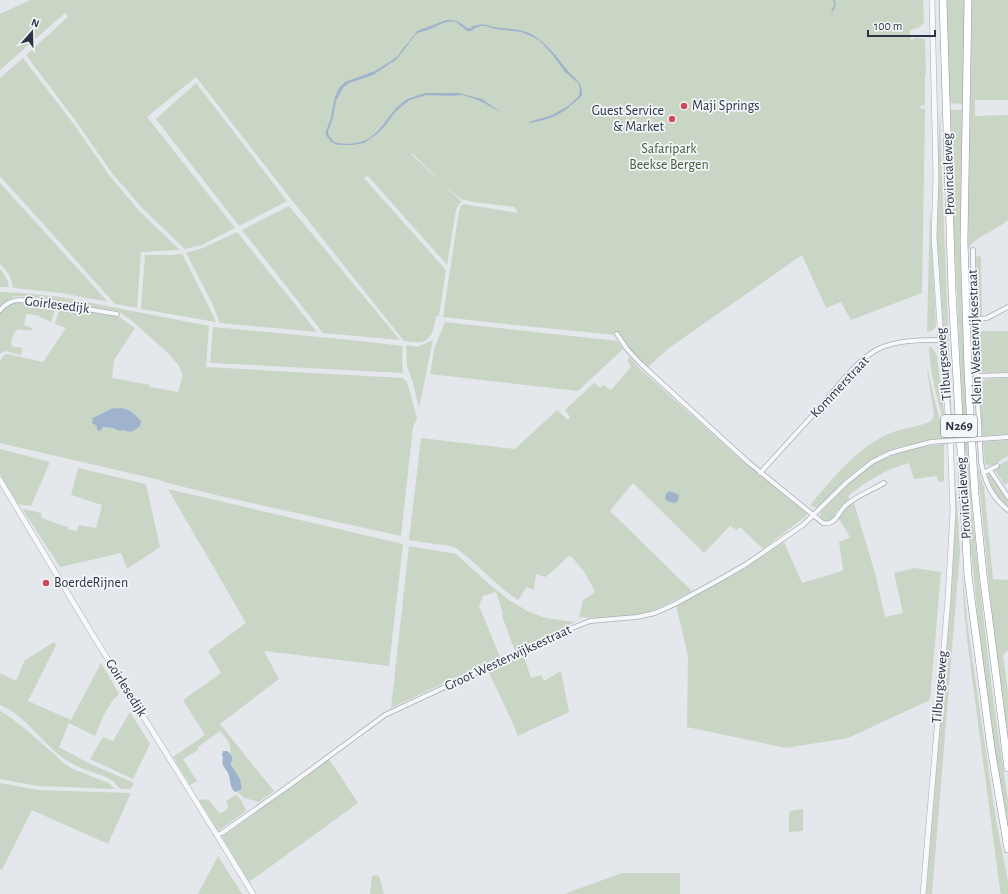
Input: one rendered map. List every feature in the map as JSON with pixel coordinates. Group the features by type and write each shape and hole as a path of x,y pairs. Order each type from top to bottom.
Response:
{"highway":[{"name":"Provincialeweg","path":"943,0 952,292 968,576 1008,849"},
{"name":"Provincialeweg","path":"968,0 964,241 970,400 976,509 1008,768"}],"street":[{"name":"Tilburgseweg","path":"922,894 947,607 953,511 950,434 941,340 934,237 936,177 932,0"},
{"name":"Klein Westerwijksestraat","path":"973,250 976,376 983,474 990,491 996,500 1008,510"},
{"name":"Goirlesedijk","path":"0,310 10,302 20,300 117,314"},
{"path":"974,320 987,318 1008,307"},
{"path":"617,334 627,349 650,373 760,473 824,523 832,523 845,506 884,483"},
{"name":"Kommerstraat","path":"760,473 857,365 872,352 895,343 941,340"},
{"path":"976,376 1008,375"},
{"name":"Groot Westerwijksestraat","path":"217,835 284,789 385,715 565,631 590,621 637,618 655,613 745,565 803,525 847,482 872,462 890,453 930,442 1008,437"},
{"path":"983,474 997,466"},
{"path":"990,470 1008,497"},
{"name":"Goirlesedijk","path":"0,480 91,632 253,894"}],"green space":[{"name":"Safaripark Beekse Bergen","path":"30,0 923,0 924,23 918,28 910,30 911,40 916,38 925,39 925,105 920,106 921,109 925,109 922,293 851,320 841,302 826,308 802,255 669,348 647,368 629,347 614,333 615,335 443,317 461,206 464,204 518,213 514,207 461,199 444,185 412,153 411,154 462,202 456,210 447,265 368,176 364,178 446,270 439,316 436,316 434,328 430,336 425,341 421,342 404,341 196,77 147,117 235,228 202,245 185,249 143,209 112,173 78,124 26,55 68,17 65,13 0,70 0,14"},
{"path":"947,0 965,0 963,104 949,103"},
{"path":"972,0 1008,0 1008,100 975,99 975,116 1008,115 1008,220 981,237 968,249"},
{"path":"23,58 75,126 109,175 140,212 180,250 141,252 137,308 115,304 0,176 0,78"},
{"path":"196,83 287,201 239,226 156,119"},
{"path":"940,110 952,424 941,314 936,231 937,164"},
{"path":"949,110 963,110 960,247 972,511 994,706 1008,800 1008,842 984,680 967,510"},
{"path":"0,183 108,302 61,293 13,288 9,274 0,264"},
{"path":"289,206 400,340 323,333 242,230"},
{"path":"930,208 936,326 933,330 927,332"},
{"path":"237,232 317,332 220,323 212,303 186,253 203,248"},
{"path":"182,254 216,322 141,309 145,255"},
{"path":"980,256 982,316 977,316 975,257"},
{"path":"0,269 8,282 9,287 0,287"},
{"path":"0,292 23,293 61,297 209,326 206,367 403,378 407,382 417,418 413,427 401,536 224,497 160,480 0,443 0,361 4,355 8,354 43,362 66,328 55,324 60,307 91,311 119,317 135,328 114,360 112,378 178,392 183,375 179,366 168,353 132,321 118,311 19,296 12,297 0,307","holes":["113,408 123,408 130,411 135,414 141,422 131,432 120,431 94,424"]},
{"path":"15,301 54,306 55,310 51,322 36,315 26,314 24,325 32,328 32,330 22,329 16,331 11,342 12,346 22,348 21,355 5,351 0,354 0,312"},
{"path":"445,322 617,341 623,349 578,391 430,374 435,346"},
{"path":"213,327 403,346 403,373 210,363"},
{"path":"976,331 1008,331 1008,372 982,372 978,365 977,359"},
{"path":"433,340 419,408 407,366 406,345 417,347"},
{"path":"930,347 937,356 946,428 937,399 930,358"},
{"path":"630,357 637,366 737,456 807,513 806,516 763,549 740,527 737,530 730,526 704,553 633,483 610,511 692,591 648,612 618,617 579,617 583,600 595,591 583,570 570,555 545,577 536,574 534,590 527,587 518,600 456,548 409,540 421,438 515,449 557,410 568,420 570,417 565,410 594,383 600,388 603,385 611,390 631,367 627,360"},
{"path":"926,363 944,439 912,444 881,454 856,471 819,507 817,508 810,505 839,472 861,451 885,435 921,425 932,420 934,415"},
{"path":"1008,378 1008,434 982,436 980,382 987,379"},
{"path":"1008,440 1008,456 994,464 985,465 983,442"},
{"path":"944,444 944,481 938,481 937,477 935,476 914,479 909,463 885,472 862,485 848,496 850,500 839,508 831,520 826,522 822,521 820,515 821,512 847,486 868,468 884,459 900,453 926,446"},
{"path":"0,449 50,462 31,506 18,504 0,474"},
{"path":"1008,460 1008,482 1005,485 994,469"},
{"path":"977,462 984,487 993,579 1008,580 1008,650 1003,655 1008,693 1008,739 991,606"},
{"path":"78,468 146,484 160,547 127,569 121,553 60,567 23,510 41,513 42,518 68,527 67,529 77,531 79,525 96,528 102,505 71,495"},
{"path":"955,473 960,551 932,894 926,894 950,603 955,518"},
{"path":"989,474 993,475 1008,497 1008,507 993,489 987,477"},
{"path":"168,489 403,544 389,666 264,651 279,679 220,724 274,791 259,802 244,798 237,792 241,790 241,782 233,767 233,757 230,753 230,746 220,731 198,747 198,750 183,759 197,781 190,785 173,757 205,735 183,700 221,673 208,651 246,623"},
{"path":"854,503 875,573 885,617 903,613 894,573 914,568 941,572 930,700 848,738 786,748 687,727 688,656 676,604 734,575 784,542 802,583 842,571 843,569 839,542 850,537 839,519 845,509"},
{"path":"409,546 456,554 490,585 510,601 527,611 545,618 575,622 515,651 502,616 503,613 496,592 483,596 479,606 500,657 391,708"},
{"path":"962,569 968,629 996,820 1008,882 1008,894 1001,894 1000,890 967,639"},
{"path":"54,642 56,645 28,701 71,720 101,663 119,694 108,708 95,736 69,723 59,747 88,763 134,783 131,789 120,789 108,778 66,760 18,716 0,705 0,673 16,681 25,660"},
{"path":"523,654 531,678 541,675 544,681 561,671 569,712 518,736 488,670"},
{"path":"0,711 28,731 65,764 73,769 110,784 115,789 38,786 0,779"},
{"path":"130,712 150,744 133,779 90,759 103,737 113,741"},
{"path":"329,759 358,803 249,882 222,837"},
{"path":"0,783 38,790 131,793 108,844 32,810 2,870 0,869"},
{"path":"236,795 241,800 246,811 218,831 199,800 204,799 209,801 221,813 226,810 228,806 226,801"},
{"path":"803,809 803,831 789,832 790,811"},
{"path":"218,856 242,894 198,894"},
{"path":"622,873 680,873 680,894 564,894"},
{"path":"372,876 379,876 384,894 370,894"}],"water":[{"path":"446,20 457,21 466,28 471,28 472,26 476,25 485,25 530,33 536,37 548,47 577,80 582,89 580,98 559,114 544,120 529,123 552,115 568,106 579,96 580,89 578,83 565,72 552,54 539,40 521,32 495,29 485,26 467,31 456,22 443,23 416,34 397,59 373,75 349,83 343,88 336,101 333,118 328,132 329,136 337,143 349,144 368,139 378,131 396,108 407,99 425,93 459,93 482,99 500,112 486,104 463,95 427,95 410,100 396,111 377,134 364,143 338,145 331,142 326,135 326,131 331,118 335,97 339,88 345,82 375,71 398,56 417,31"},
{"path":"113,408 123,408 132,412 141,421 139,427 131,432 103,427 100,431 97,430 97,426 92,423 93,418"},
{"path":"670,491 679,495 678,501 675,503 667,501 665,498 666,493"},
{"path":"223,751 227,751 231,755 231,764 240,780 242,786 241,790 235,792 232,788 228,773 223,765"}],"waterway":[{"path":"832,11 835,6 834,0"}],"place":[{"name":"Maji Springs","path":"684,106"},
{"name":"Guest Service & Market","path":"672,119"},
{"name":"BoerdeRijnen","path":"46,583"}]}
